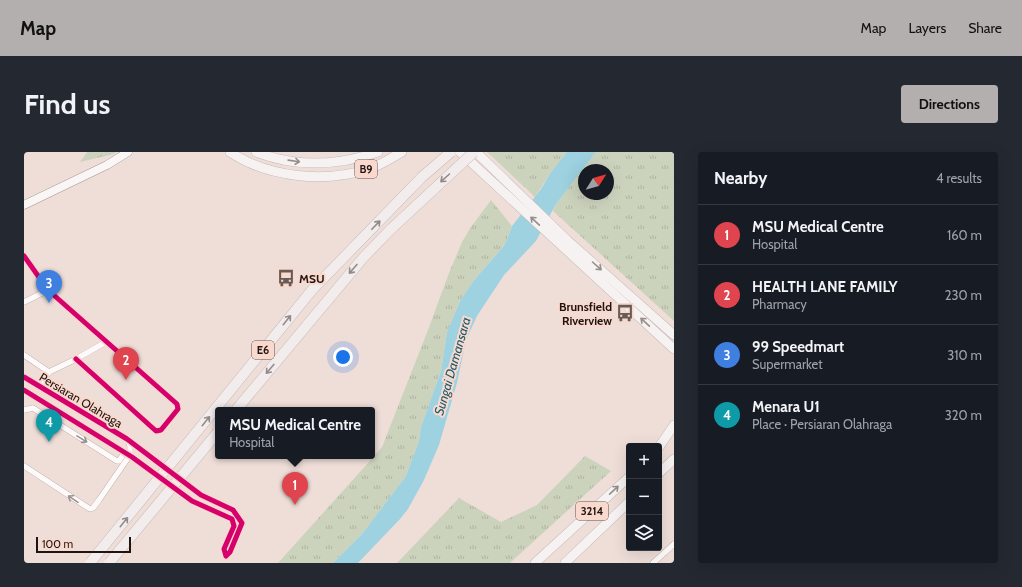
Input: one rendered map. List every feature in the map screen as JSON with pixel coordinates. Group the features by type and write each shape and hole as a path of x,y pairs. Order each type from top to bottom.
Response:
{"highway":[{"name":"E6","path":"217,407 312,290 422,177 451,152"},
{"name":"E6","path":"239,407 363,258 390,230 475,152"},
{"name":"E6","path":"90,563 215,409"},
{"path":"109,563 215,436"}],"main road":[{"name":"B9","path":"230,152 238,158 263,168 295,175 313,177 348,174 369,169 402,152"},
{"name":"B9","path":"256,152 270,158 314,163 348,161 378,152"},
{"path":"460,152 511,193 674,348"},
{"path":"475,152 511,193"},
{"path":"565,243 674,335"},
{"path":"662,443 674,425"},
{"path":"662,446 674,436"},
{"path":"662,471 674,459"},
{"name":"3214","path":"535,563 627,479"},
{"name":"3214","path":"565,563 626,505"},
{"path":"570,563 585,545"}],"street":[{"path":"24,205 107,165 128,152"},
{"path":"24,256 48,290 177,404 178,409 161,430 156,431 76,359"},
{"path":"24,302 48,290"},
{"path":"39,387 49,372 106,342"},
{"path":"24,355 49,372"},
{"name":"Persiaran Olahraga","path":"24,377 127,439 201,496 233,510 239,516 242,523 230,552 226,556 224,549 234,526 232,519 192,501 127,454 24,390"},
{"path":"24,410 33,408 117,461 127,454"},
{"path":"24,466 90,509 93,508 99,500 127,454 130,446 127,439"},
{"path":"653,563 674,544"}],"green space":[{"path":"87,152 116,152 114,154 80,162"},
{"path":"487,152 567,152 551,172 535,197"},
{"path":"596,152 674,152 674,321 553,211 556,204 578,175 578,200 614,200 614,164 587,164"},
{"path":"491,200 512,226 503,247 475,279 461,299 447,332 441,371 421,427 419,441 406,476 362,534 333,563 278,563 371,459 375,459 375,455 382,447 449,273 462,242"},
{"path":"585,456 611,471 510,563 397,563 459,498 501,522 537,505"}],"water":[{"name":"Sungai Damansara","path":"567,152 596,152 587,164 578,164 578,175 556,204 536,241 504,275 477,316 466,340 457,383 439,445 424,480 408,509 358,563 333,563 362,534 406,476 419,441 421,427 441,371 447,332 461,299 475,279 503,247 512,226 541,189 551,172"}],"cycle path":[{"path":"24,256 48,290 177,404 178,409 161,430 156,431 76,359"},
{"path":"24,377 127,439 201,495 233,510 242,523 230,552 226,556 224,549 234,526 232,519 192,501 132,457 24,390"}],"place":[{"name":"MSU","path":"286,278"},
{"name":"99 Speedmart","path":"49,303"},
{"name":"Brunsfield Riverview","path":"625,313"},
{"name":"HEALTH LANE FAMILY","path":"126,380"},
{"name":"Menara U1","path":"49,442"},
{"name":"MSU Medical Centre","path":"295,505"}]}
